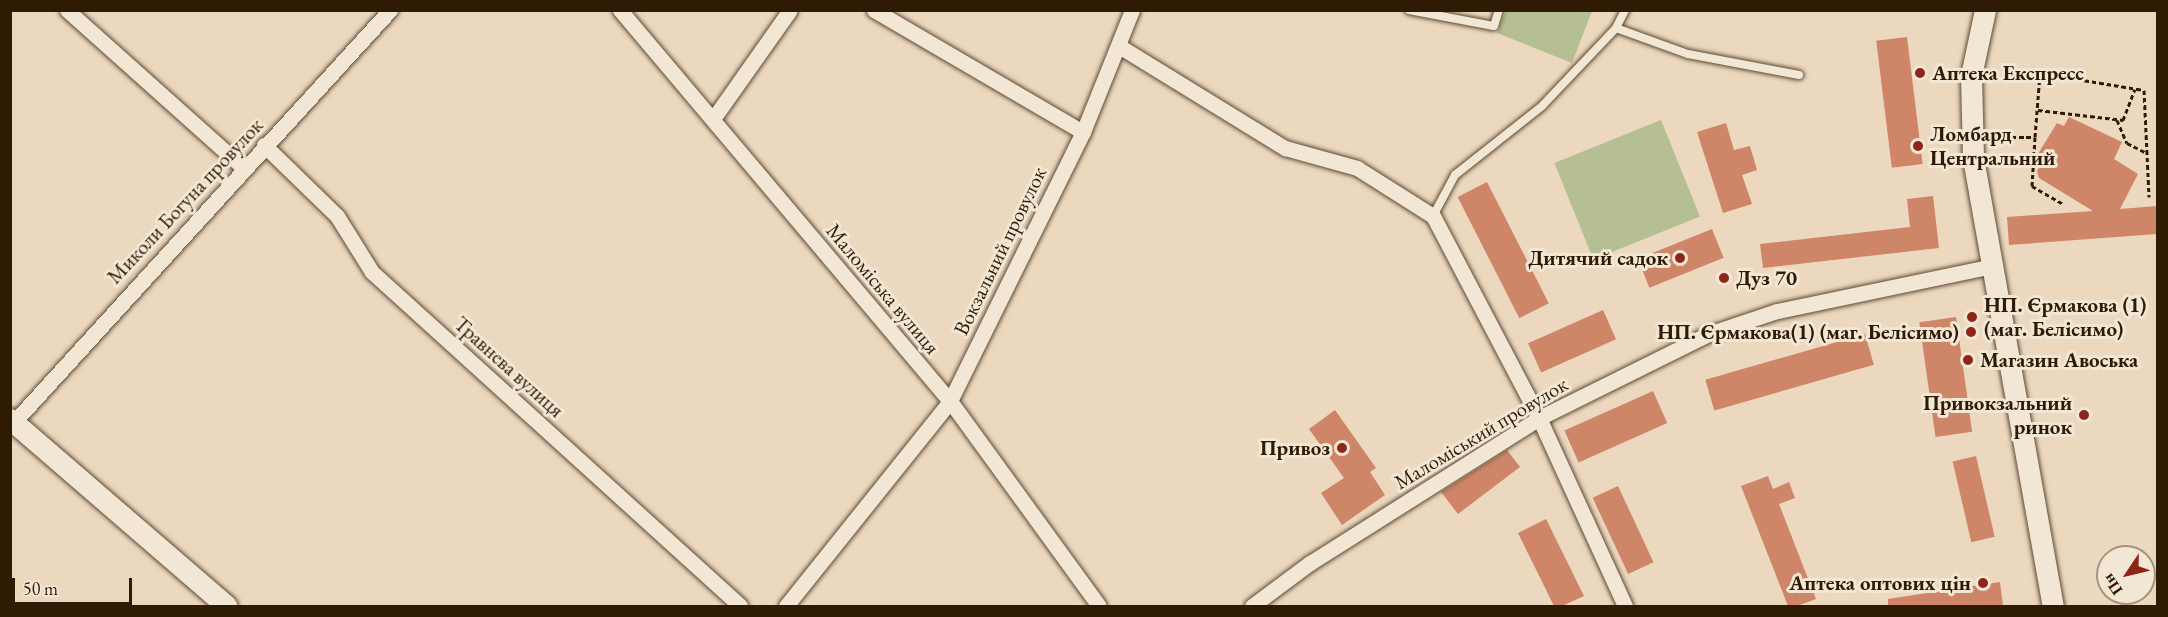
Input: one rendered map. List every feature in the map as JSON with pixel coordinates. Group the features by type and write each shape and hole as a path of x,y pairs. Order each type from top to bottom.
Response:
{"street":[{"path":"68,10 243,168"},
{"name":"Миколи Богуна провулок","path":"12,421 390,10"},
{"name":"Маломіська вулиця","path":"620,10 950,401 1099,606"},
{"path":"712,119 789,10"},
{"name":"Вокзальний провулок","path":"786,606 950,401 1083,132 1132,10"},
{"path":"1985,10 1971,76 1972,137 1992,266 2053,606"},
{"path":"879,12 1083,132"},
{"path":"1119,46 1285,148 1357,168 1433,216 1539,418 1625,606"},
{"name":"Травнева вулиця","path":"264,145 337,216 372,272 740,606"},
{"name":"Маломіський провулок","path":"1252,606 1310,563 1539,418 1708,334 1778,310 1992,266"},
{"path":"12,421 227,606"}],"lane":[{"path":"1409,10 1494,26 1499,10"},
{"path":"1433,216 1455,175 1533,114 1616,28 1625,10"},
{"path":"1616,28 1688,54 1799,75"}],"path":[{"path":"2062,204 2032,186 2040,73 2144,90 2149,197"},
{"path":"2038,110 2123,120 2135,88"},
{"path":"2116,120 2127,143 2147,153"},
{"path":"1972,137 2035,137"}],"green space":[{"path":"1506,10 1592,11 1572,63 1497,33"},
{"path":"1661,120 1700,216 1593,260 1554,163"}],"building":[{"path":"1907,37 1923,164 1892,168 1876,41"},
{"path":"2069,117 2122,142 2114,159 2138,174 2120,209 2157,206 2157,234 2009,245 2007,217 2093,211 2039,178 2037,171 2043,161 2036,157 2057,123 2064,126"},
{"path":"1726,123 1734,150 1750,146 1757,170 1742,175 1752,204 1723,213 1697,132"},
{"path":"1487,182 1549,303 1519,318 1458,197"},
{"path":"1933,196 1939,248 1763,268 1760,244 1910,227 1907,199"},
{"name":"Дитячий садок","path":"1712,229 1724,258 1649,288 1638,259"},
{"path":"1603,310 1616,339 1541,373 1528,343"},
{"path":"1956,317 1972,432 1936,437 1919,322"},
{"path":"1865,334 1874,365 1714,411 1705,380"},
{"path":"1653,391 1667,423 1579,462 1564,430"},
{"name":"Привоз","path":"1335,410 1376,468 1370,472 1385,495 1342,525 1321,493 1344,478 1309,429"},
{"path":"1507,450 1520,467 1458,514 1441,492"},
{"path":"1976,456 1995,537 1971,542 1953,461"},
{"path":"1768,476 1773,489 1789,482 1795,498 1779,504 1816,599 1797,606 1788,606 1741,486"},
{"path":"1618,486 1653,562 1628,574 1593,498"},
{"path":"1546,519 1584,596 1562,606 1554,606 1518,533"},
{"path":"2000,582 2003,606 1888,606 1888,599"}],"place":[{"name":"Аптека Експресс","path":"1920,73"},
{"name":"Ломбард Центральний","path":"1918,146"},
{"name":"Дитячий садок","path":"1680,258"},
{"name":"Дуз 70","path":"1724,278"},
{"name":"НП. Єрмакова (1) (маг. Белісимо)","path":"1972,317"},
{"name":"НП. Єрмакова(1) (маг. Белісимо)","path":"1971,332"},
{"name":"Магазин Авоська","path":"1968,360"},
{"name":"Привокзальний ринок","path":"2084,415"},
{"name":"Привоз","path":"1342,448"},
{"name":"Аптека оптових цін","path":"1983,583"}]}
